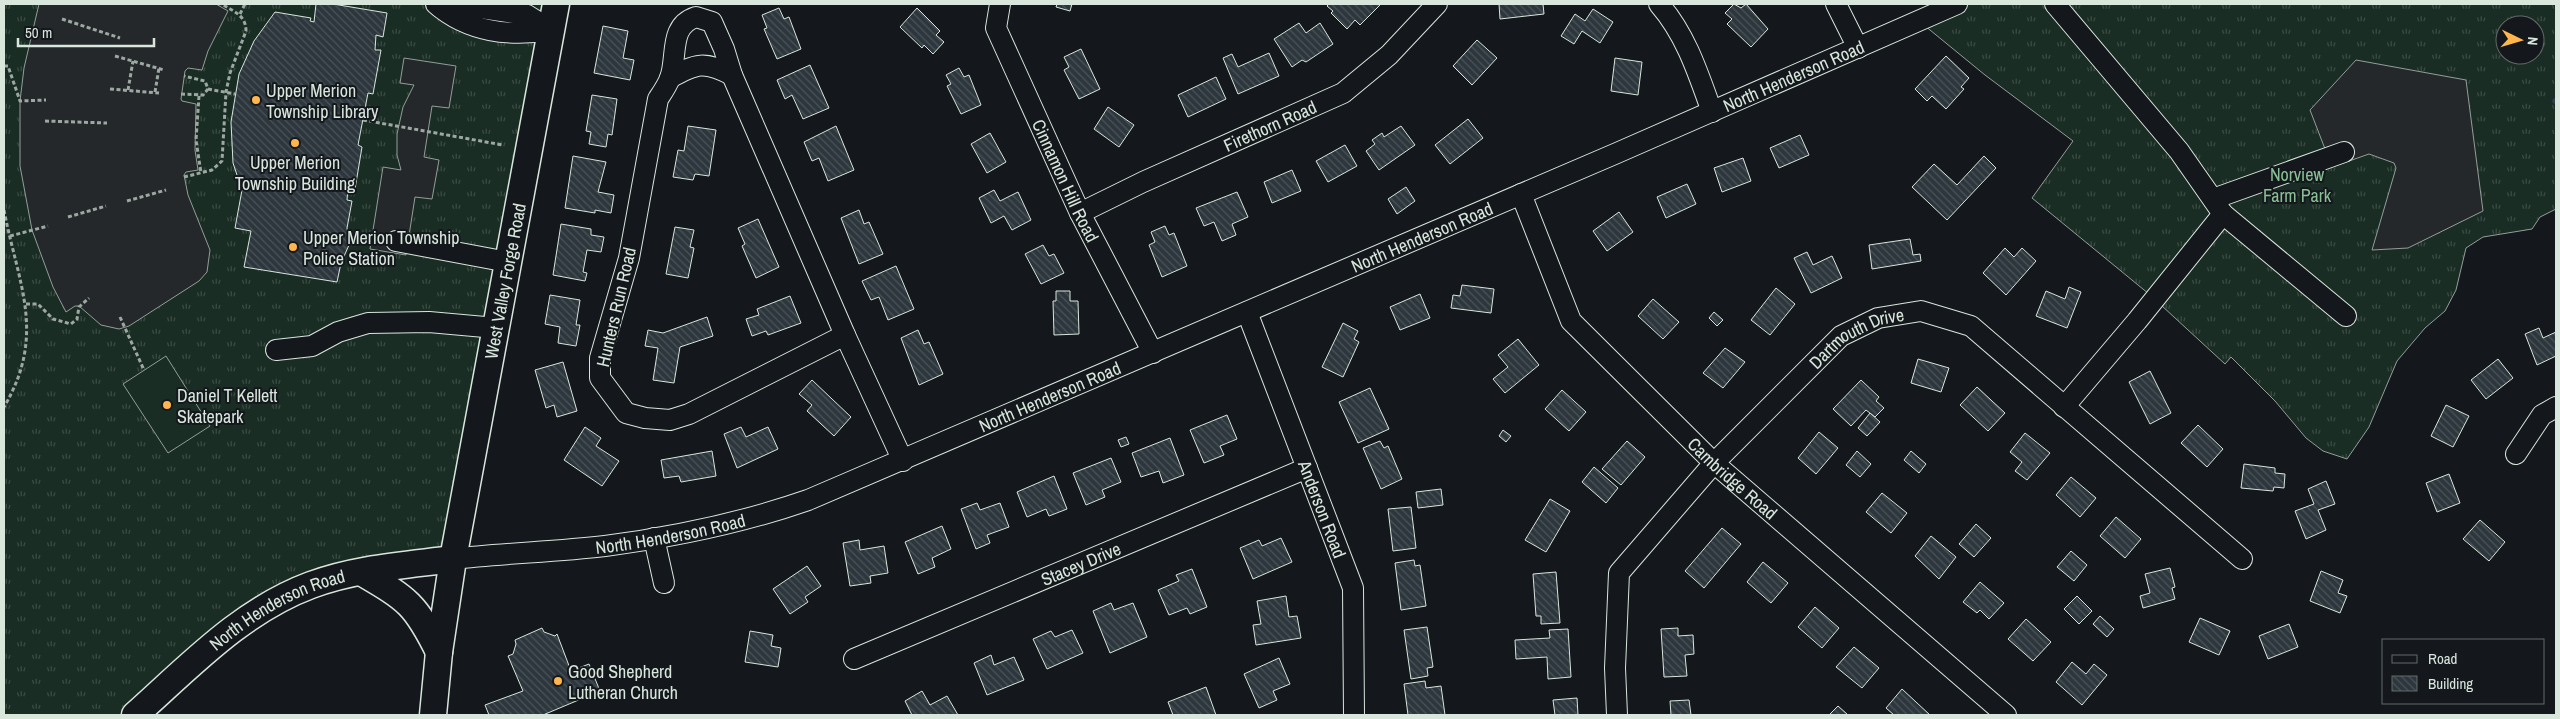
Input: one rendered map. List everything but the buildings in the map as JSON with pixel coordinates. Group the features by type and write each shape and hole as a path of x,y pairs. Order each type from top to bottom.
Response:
{"main road":[{"name":"West Valley Forge Road","path":"433,715 439,652 453,559 556,4"},
{"name":"North Henderson Road","path":"135,715 215,644 273,602 313,584 361,572 453,559"},
{"path":"361,572 404,598 424,623 439,652"}],"street":[{"name":"Firethorn Road","path":"1080,213 1143,182 1343,93 1389,55 1436,4"},
{"path":"1659,4 1669,15 1690,51 1712,112"},
{"path":"1836,4 1858,48"},
{"name":"North Henderson Road","path":"453,559 604,546 654,538 762,516 849,484 1712,112 1957,4"},
{"path":"2055,4 2179,151 2218,207 2346,316"},
{"name":"Cinnamon Hill Road","path":"996,5 996,28 1080,213 1152,353"},
{"path":"438,6 476,7 527,15 551,30"},
{"name":"Hunters Run Road","path":"845,335 689,414 670,420 645,418 626,413 600,378 600,358 629,258 658,99 670,78 678,32 689,19 696,17 712,22 724,49 732,74 845,335 902,461"},
{"path":"670,78 691,66 714,65 732,74"},
{"path":"2064,407 2137,321 2218,207 2344,152"},
{"name":"Cambridge Road","path":"1520,194 1571,321 1714,463 2006,715"},
{"path":"396,241 508,262"},
{"name":"Dartmouth Drive","path":"1617,715 1615,668 1619,573 1714,463 1841,336 1878,318 1921,311 1971,326 2242,559"},
{"name":"Anderson Road","path":"1247,312 1353,588 1354,715"},
{"path":"276,350 312,346 338,332 368,323 429,322 496,328"},
{"path":"2516,454 2542,415 2556,407"},
{"name":"Stacey Drive","path":"854,659 1307,468"},
{"path":"654,538 664,583"}],"path":[{"path":"184,177 212,170 222,161 224,143 223,110 226,92 230,73 246,31 246,24 240,14 222,4"},
{"path":"240,14 245,4"},
{"path":"62,19 120,38"},
{"path":"115,56 164,70"},
{"path":"128,90 132,61"},
{"path":"4,66 8,66 20,100 46,100"},
{"path":"110,89 157,93 159,68"},
{"path":"184,76 205,81 208,89"},
{"path":"208,89 235,94"},
{"path":"181,94 199,96 203,95 208,89"},
{"path":"199,96 196,140 201,172"},
{"path":"363,120 503,145"},
{"path":"45,121 106,122"},
{"path":"127,201 166,190"},
{"path":"68,217 106,206"},
{"path":"4,210 26,304 27,330 22,367 4,407"},
{"path":"10,236 48,226"},
{"path":"26,304 38,304 53,319 71,324 77,319 79,307 89,298"},
{"path":"120,317 144,370"}],"green space":[{"path":"4,4 556,4 453,559 313,584 135,715 4,715"},
{"name":"Norview Farm Park","path":"1960,4 2556,4 2556,209 2540,217 2532,229 2483,237 2466,248 2456,290 2445,311 2425,328 2397,361 2369,427 2347,459 2323,451 2306,438 2275,401 2231,357 2225,364 2149,294 2032,198 2073,141 1985,75 1919,21"},
{"name":"Daniel T Kellett Skatepark","path":"166,356 210,426 168,453 123,384"}],"shaded area":[{"path":"39,4 216,4 228,11 208,51 202,70 188,68 185,71 181,99 182,101 196,104 195,150 198,170 186,172 184,175 188,195 210,250 207,272 199,281 129,326 119,329 101,325 79,306 75,306 66,312 53,287 32,230 20,166 20,101 24,68"},
{"path":"404,58 456,66 449,108 432,106 424,157 439,160 432,199 415,197 406,255 370,249 383,167 401,170 397,155 397,134 403,107 414,85 400,83"},
{"path":"2356,60 2466,80 2483,211 2408,248 2372,250 2396,168 2394,163 2369,154 2332,167 2310,110"}],"place":[{"name":"Upper Merion Township Library","path":"256,100"},
{"name":"Upper Merion Township Building","path":"295,143"},
{"name":"Upper Merion Township Police Station","path":"293,247"},
{"name":"Daniel T Kellett Skatepark","path":"167,405"},
{"name":"Good Shepherd Lutheran Church","path":"558,681"}]}
